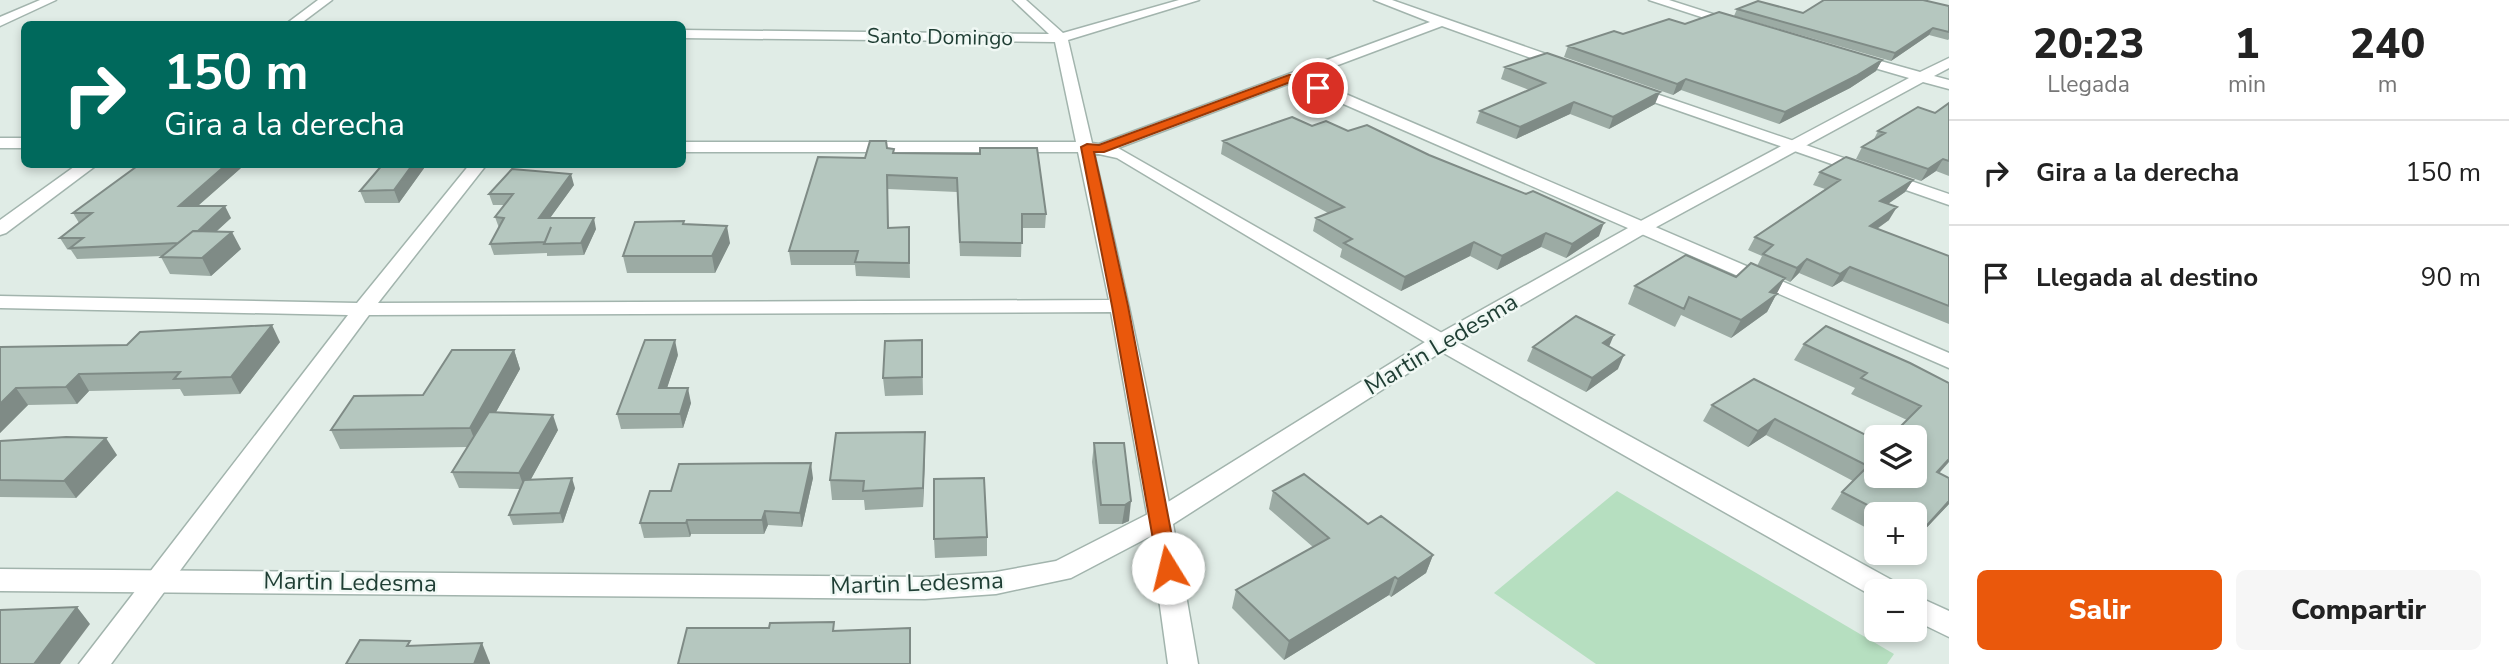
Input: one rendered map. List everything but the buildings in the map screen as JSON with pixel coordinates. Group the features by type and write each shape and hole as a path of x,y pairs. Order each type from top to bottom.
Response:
{"street":[{"path":"0,22 50,0"},
{"path":"296,21 326,0"},
{"path":"1019,0 1061,38 1093,148 1161,519 1183,664"},
{"name":"Santo Domingo","path":"686,34 1061,38 1193,0"},
{"path":"1380,0 1585,73"},
{"path":"1655,0 1749,27"},
{"path":"1093,148 1442,22"},
{"path":"1842,54 1949,85"},
{"name":"Martin Ledesma","path":"0,580 925,588 996,583 1061,571 1161,519 1441,342 1643,227 1949,62"},
{"path":"1293,77 1949,361"},
{"path":"1611,82 1949,200"},
{"path":"0,143 21,143"},
{"path":"686,147 1093,148 1123,155 1441,342 1865,579"},
{"path":"0,229 84,168"},
{"path":"94,664 363,309 476,168"},
{"path":"0,302 363,309 1120,306"},
{"path":"1927,613 1949,625"}],"green space":[{"path":"1617,491 1864,636 1864,642 1874,642 1894,654 1887,664 1596,664 1494,593"}],"route":[{"path":"1168,568 1161,519 1087,147 1100,149 1293,77 1318,88"}]}
